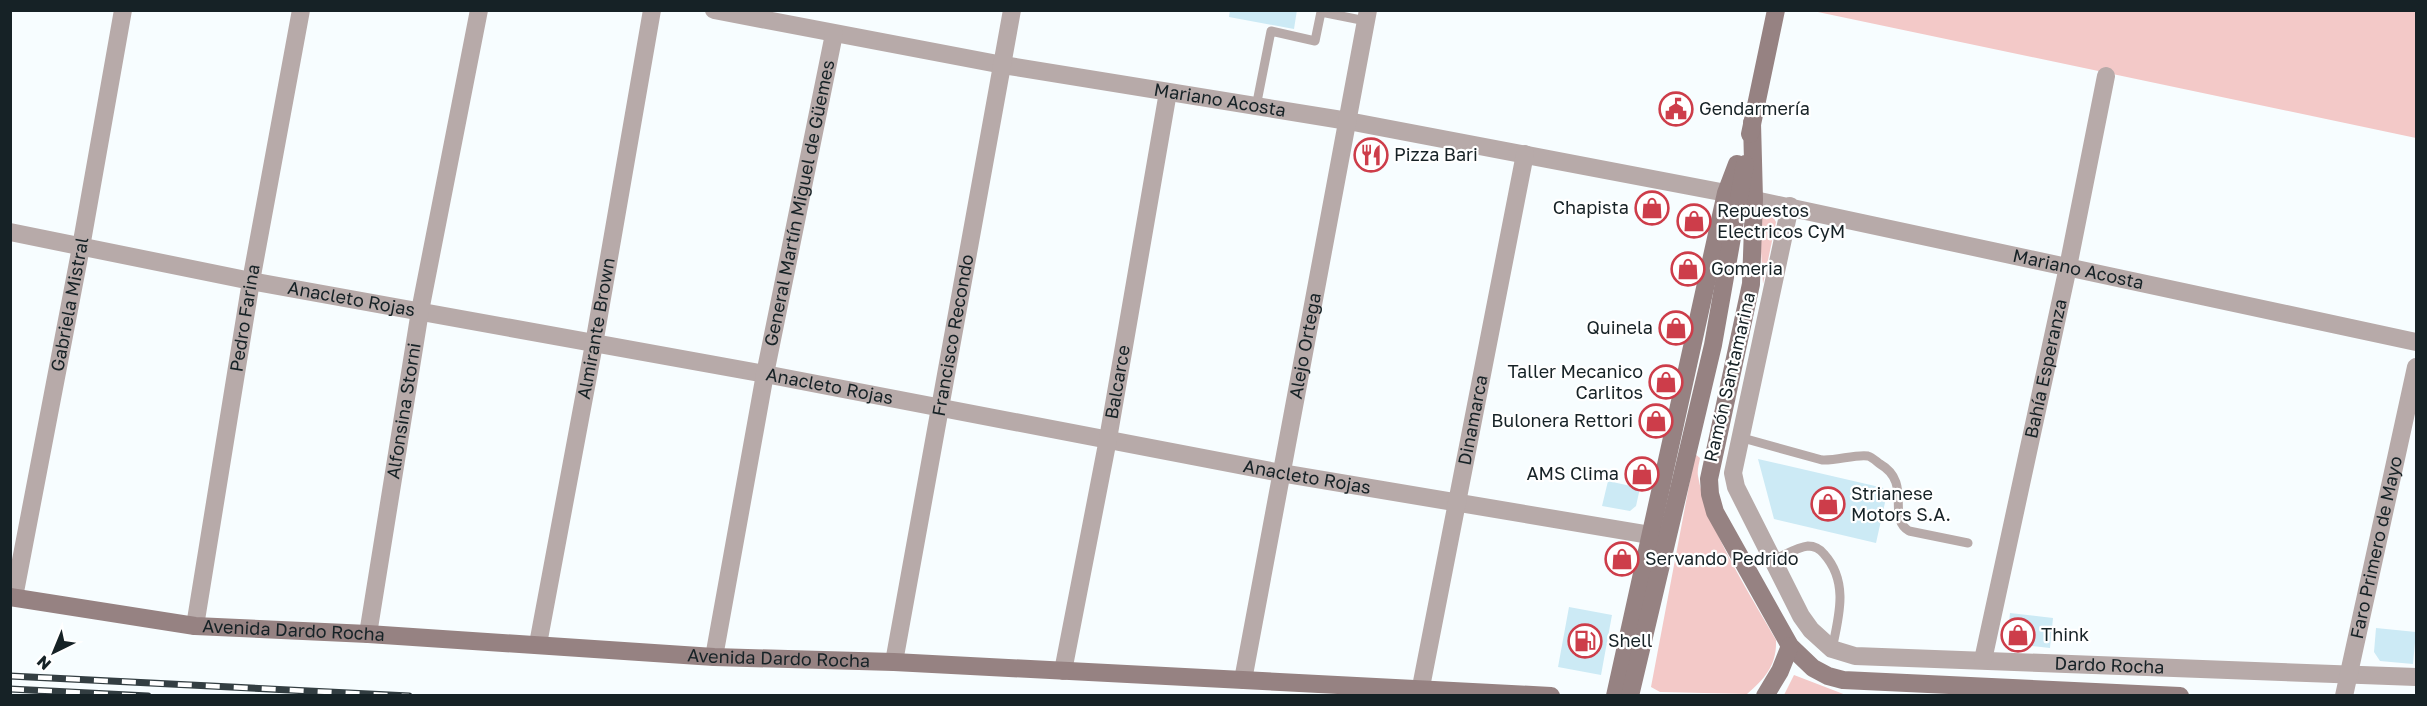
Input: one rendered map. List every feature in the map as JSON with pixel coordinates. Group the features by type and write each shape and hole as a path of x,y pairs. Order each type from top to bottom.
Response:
{"main road":[{"name":"Ramón Santamarina","path":"1630,696 1713,345 1752,123 1776,10"},
{"name":"Ramón Santamarina","path":"1615,696 1650,535 1740,196 1752,123"},
{"name":"Ramón Santamarina","path":"1740,196 1751,284 1708,479 1715,512 1790,646"},
{"name":"Avenida Dardo Rocha","path":"12,597 195,626 538,644 714,657 894,662 1421,687 1551,696"},
{"path":"1765,696 1780,671 1790,646 1813,668 1828,676 1843,680 2180,696"}],"street":[{"name":"Gabriela Mistral","path":"12,597 81,247 123,10"},
{"name":"Pedro Farina","path":"195,626 251,280 301,10"},
{"name":"Alfonsina Storni","path":"368,634 420,310 479,10"},
{"name":"Almirante Brown","path":"538,644 594,344 652,10"},
{"name":"Mariano Acosta","path":"714,10 834,34 1348,121 1525,154 1790,206 2416,342"},
{"name":"Francisco Recondo","path":"894,662 1012,10"},
{"name":"Alejo Ortega","path":"1243,680 1367,16"},
{"name":"General Martín Miguel de Güemes","path":"714,657 765,374 834,34"},
{"name":"Bahía Esperanza","path":"1983,660 2068,267 2106,76"},
{"name":"Balcarce","path":"1063,671 1108,439 1168,92"},
{"name":"Dinamarca","path":"1421,687 1525,154"},
{"name":"Ramón Santamarina","path":"1790,206 1733,473 1736,487 1801,616 1811,630"},
{"name":"Anacleto Rojas","path":"10,231 251,280 765,374 1281,473 1650,535"},
{"name":"Faro Primero de Mayo","path":"2344,696 2416,367"},
{"name":"Dardo Rocha","path":"1811,630 1832,649 1855,656 2416,677"}],"lane":[{"path":"1256,107 1271,31 1315,40 1321,12 1367,16"},
{"path":"1739,437 1822,460 1835,461 1868,456 1886,467 1897,481 1898,518 1902,526 1909,531 1968,543"},
{"path":"1773,560 1808,546 1818,548 1828,559 1839,578 1841,594 1840,613 1832,649"}],"shaded area":[{"path":"1813,11 2416,11 2416,138"},
{"path":"1770,211 1776,222 1763,284 1759,219"},
{"path":"1695,454 1700,458 1698,476 1710,517 1731,560 1776,640 1776,649 1769,671 1747,694 1660,692 1651,687"},
{"path":"1794,675 1846,695 1784,695"}],"building":[{"path":"1230,10 1297,10 1294,29 1229,17"},
{"name":"Strianese Motors S.A.","path":"1758,459 1888,489 1876,543 1774,519"},
{"path":"1608,481 1640,488 1636,506 1630,511 1602,506"},
{"name":"Shell","path":"1569,607 1612,615 1601,675 1558,667"},
{"path":"2010,613 2053,618 2050,648 2012,644 2007,640"},
{"path":"2376,628 2416,632 2413,664 2380,661 2374,652"}],"railway":[{"path":"10,676 409,696"},
{"path":"10,689 148,696"}],"place":[{"name":"Gendarmería","path":"1676,109"},
{"name":"Pizza Bari","path":"1371,155"},
{"name":"Chapista","path":"1652,208"},
{"name":"Repuestos Electricos CyM","path":"1694,221"},
{"name":"Gomeria","path":"1688,269"},
{"name":"Quinela","path":"1676,328"},
{"name":"Taller Mecanico Carlitos","path":"1666,382"},
{"name":"Bulonera Rettori","path":"1656,421"},
{"name":"AMS Clima","path":"1642,474"},
{"name":"Strianese Motors S.A.","path":"1828,504"},
{"name":"Servando Pedrido","path":"1622,559"},
{"name":"Think","path":"2018,635"},
{"name":"Shell","path":"1585,641"}]}
